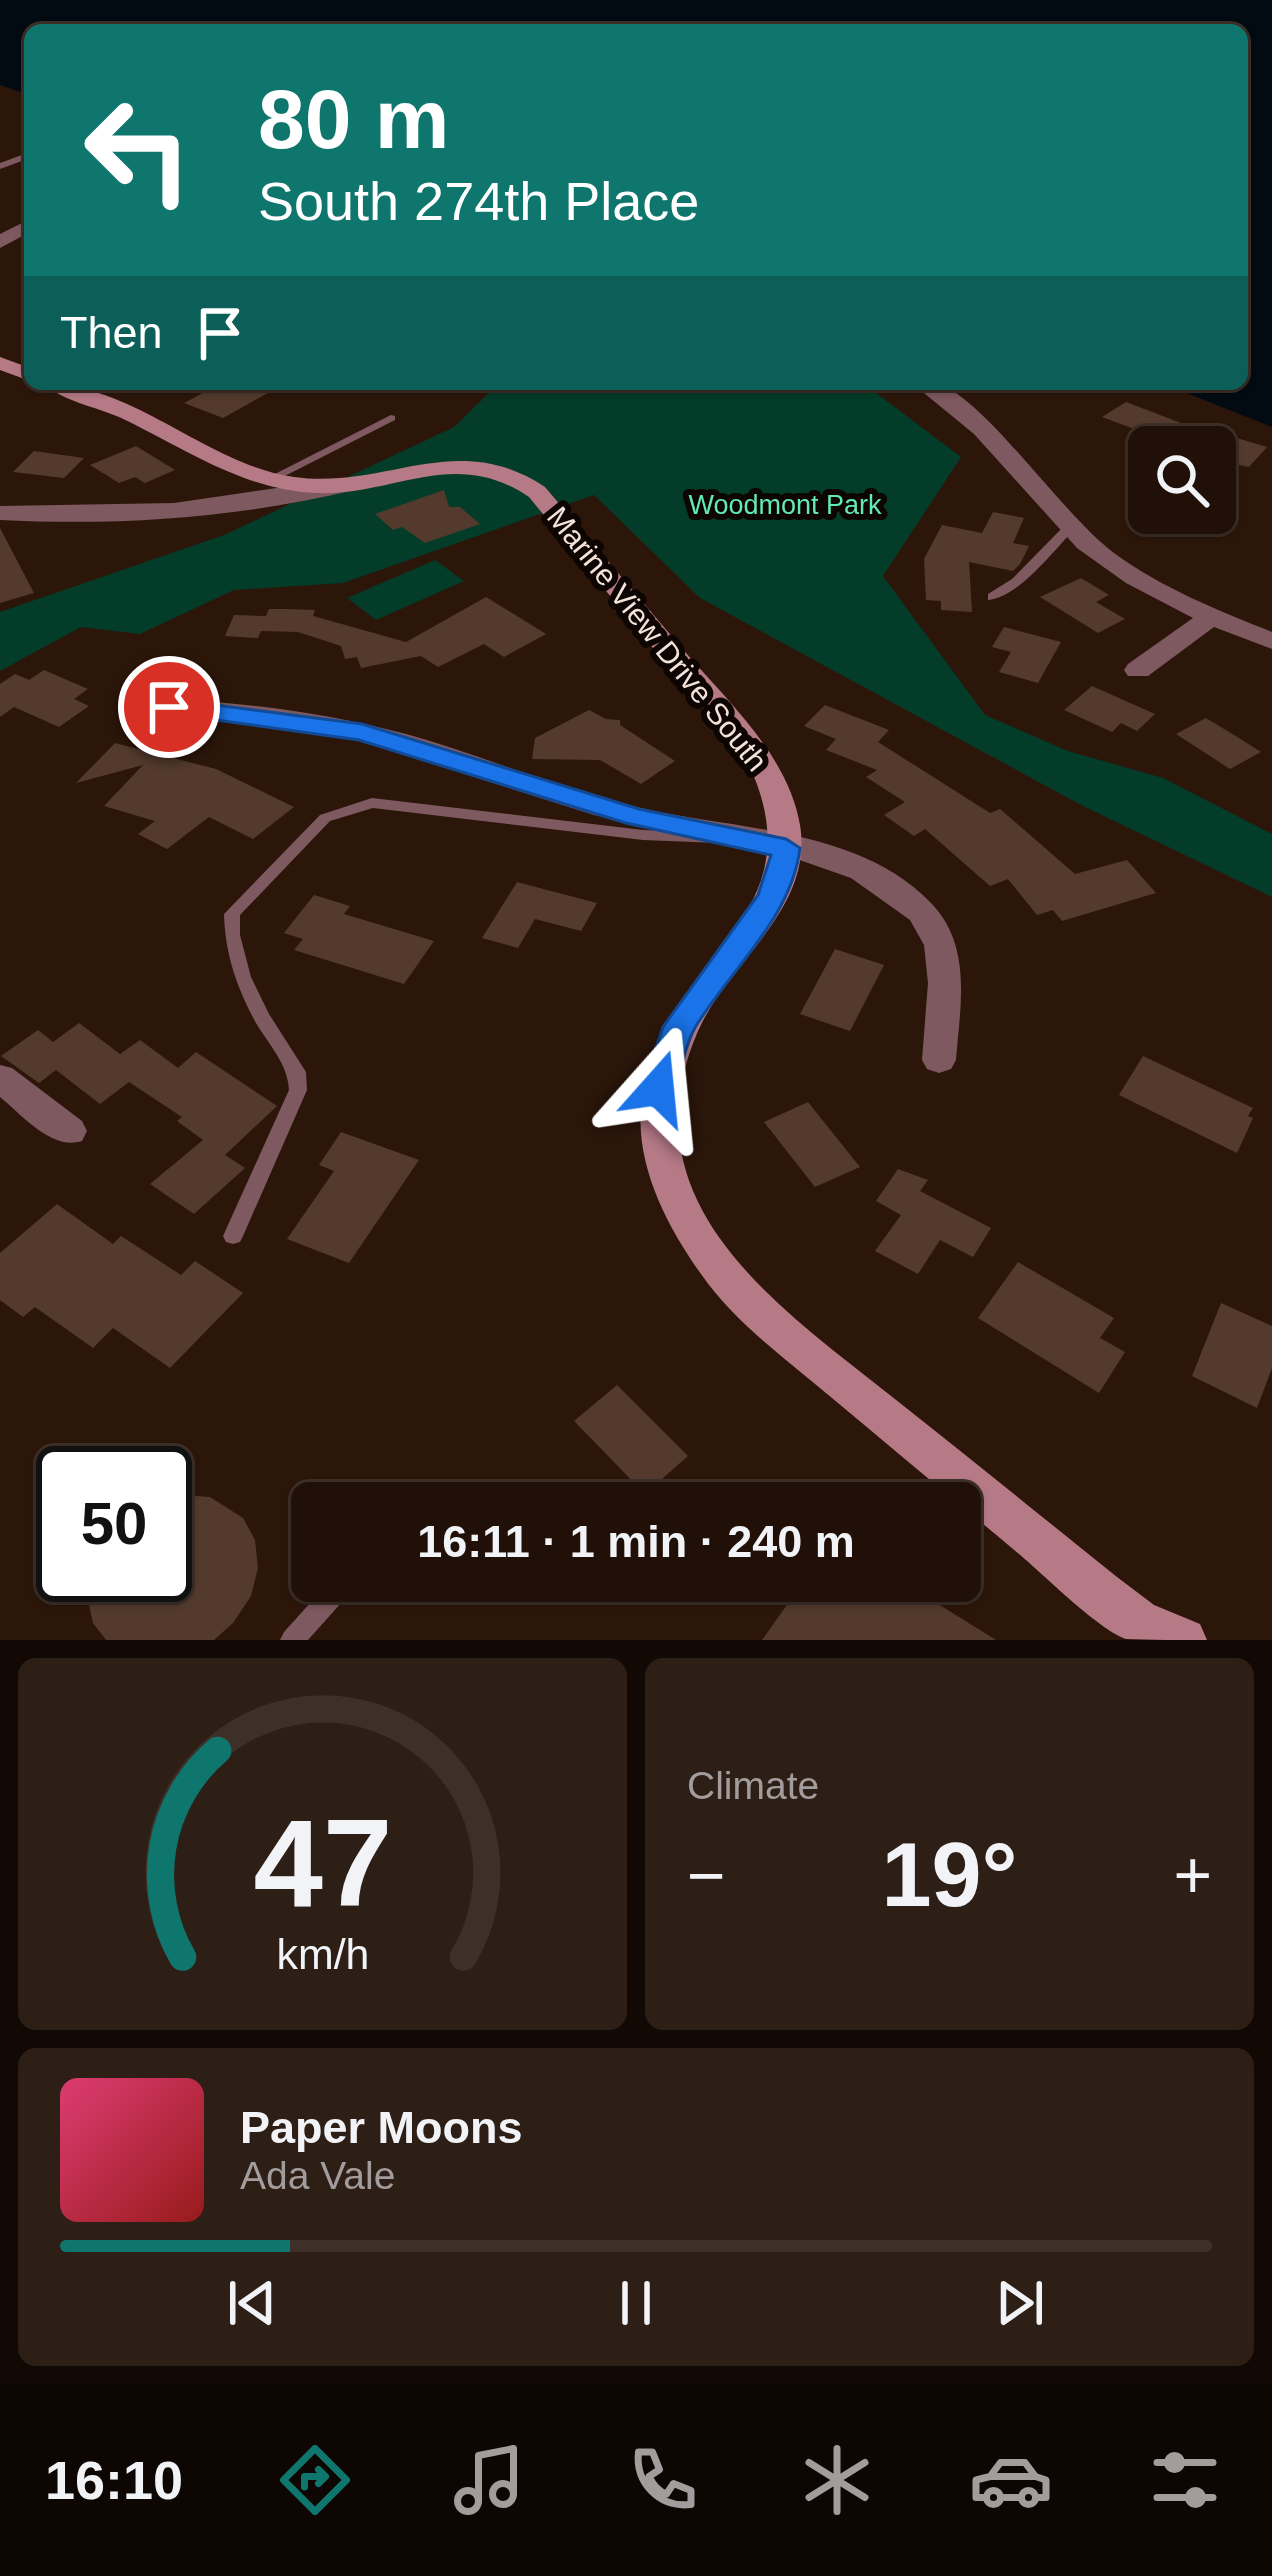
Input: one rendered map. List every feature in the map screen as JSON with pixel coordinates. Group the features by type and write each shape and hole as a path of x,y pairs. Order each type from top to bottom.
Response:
{"main road":[{"path":"70,390 131,415 223,464 269,480 346,484"},
{"name":"Marine View Drive South","path":"346,484 462,464 500,469 530,485 762,762 778,795 786,848 783,870 771,898 679,1027 658,1088 656,1133 665,1177 681,1213 712,1262 749,1305 1163,1634"}],"street":[{"path":"933,390 967,412 1070,528 1118,568 1211,617 1272,641"},
{"name":"Marine View Drive South","path":"0,513 201,510 346,484"},
{"path":"0,527 36,515"},
{"path":"1138,670 1211,617"},
{"path":"135,706 213,709 362,732 636,817 786,848 867,873 922,913 946,955 939,1060"},
{"path":"0,1078 69,1131"}],"lane":[{"path":"269,480 391,418"},
{"path":"993,596 1016,582 1070,528"},
{"path":"233,1236 298,1090 297,1072 243,979 235,956 232,914 326,818 371,803 394,804 643,835 740,839"},
{"path":"292,1640 327,1602"}],"green space":[{"name":"Woodmont Park","path":"492,390 872,390 961,457 883,576 985,715 1068,751 1163,778 1272,834 1272,897 1081,805 700,598 594,495 343,583 234,590 140,634 81,627 0,671 0,612 224,535 454,427"},
{"path":"435,560 464,581 376,620 347,598"}],"shaded area":[{"path":"0,0 1272,0 1272,427 1179,390 1248,390 1248,24 24,24 24,93 0,85"}],"building":[{"path":"209,390 273,390 223,418 184,403"},
{"path":"1126,402 1189,426 1128,427 1102,417"},
{"path":"1236,438 1267,447 1249,467 1236,464"},
{"path":"136,446 175,470 145,483 135,477 119,483 90,465"},
{"path":"34,451 84,458 64,478 13,472"},
{"path":"444,490 449,507 460,507 480,524 425,543 402,527 393,530 375,514"},
{"path":"993,512 1024,518 1013,543 1029,546 1020,564 1013,571 969,562 972,612 941,610 941,601 926,600 924,559 942,525 982,533"},
{"path":"0,528 34,593 0,603"},
{"path":"1081,578 1109,595 1096,602 1125,619 1098,633 1040,597"},
{"path":"486,597 546,634 504,657 484,644 438,667 421,656 361,668 357,657 345,659 341,646 298,632 261,631 258,638 225,636 234,615 266,616 269,609 288,609 315,610 313,616 406,642"},
{"path":"1004,627 1061,642 1038,683 999,672 1011,652 992,647"},
{"path":"44,670 88,689 74,699 89,706 59,727 14,707 0,717 0,684 15,674 29,680"},
{"path":"1092,686 1155,714 1137,731 1121,723 1112,732 1064,710"},
{"path":"825,705 889,730 878,742 990,813 1000,809 1075,874 1127,860 1156,893 1062,921 1053,910 1037,915 1008,879 990,886 925,829 914,836 884,815 905,802 866,777 877,770 826,750 836,739 804,726"},
{"path":"589,710 620,720 620,725 675,761 641,784 600,760 532,759 535,738"},
{"path":"1206,718 1261,752 1230,769 1176,734"},
{"path":"115,743 216,769 294,807 253,839 209,817 167,849 138,834 155,821 104,806 143,765 76,783"},
{"path":"517,882 597,903 581,931 535,919 518,948 482,938"},
{"path":"314,895 350,906 344,914 434,941 404,984 294,950 303,939 284,933"},
{"path":"835,949 884,965 850,1031 800,1014"},
{"path":"79,1023 120,1054 140,1040 178,1068 196,1052 277,1106 225,1155 245,1168 194,1214 150,1184 203,1140 177,1121 182,1117 129,1082 100,1104 56,1070 39,1083 1,1056 38,1030 53,1042"},
{"path":"1143,1056 1253,1108 1237,1153 1119,1095"},
{"path":"808,1102 860,1167 815,1187 764,1122"},
{"path":"341,1132 419,1160 349,1263 287,1239 334,1171 319,1165"},
{"path":"898,1169 928,1180 920,1191 991,1228 973,1257 940,1240 918,1274 875,1251 901,1215 876,1201"},
{"path":"57,1204 113,1244 121,1236 181,1275 195,1261 243,1293 170,1368 113,1328 93,1348 35,1307 23,1317 0,1300 0,1253"},
{"path":"1018,1262 1114,1318 1100,1338 1125,1352 1099,1393 978,1318"},
{"path":"1221,1303 1272,1326 1272,1368 1257,1408 1192,1376"},
{"path":"617,1385 688,1456 659,1482 633,1482 574,1421"},
{"path":"192,1496 210,1497 243,1518 255,1540 258,1568 251,1596 233,1623 214,1640 106,1640 93,1623 88,1602 192,1602"},
{"path":"789,1602 935,1602 996,1640 762,1640"}],"route":[{"path":"169,707 213,709 362,732 636,817 786,848 771,898 679,1027 658,1088"}]}
